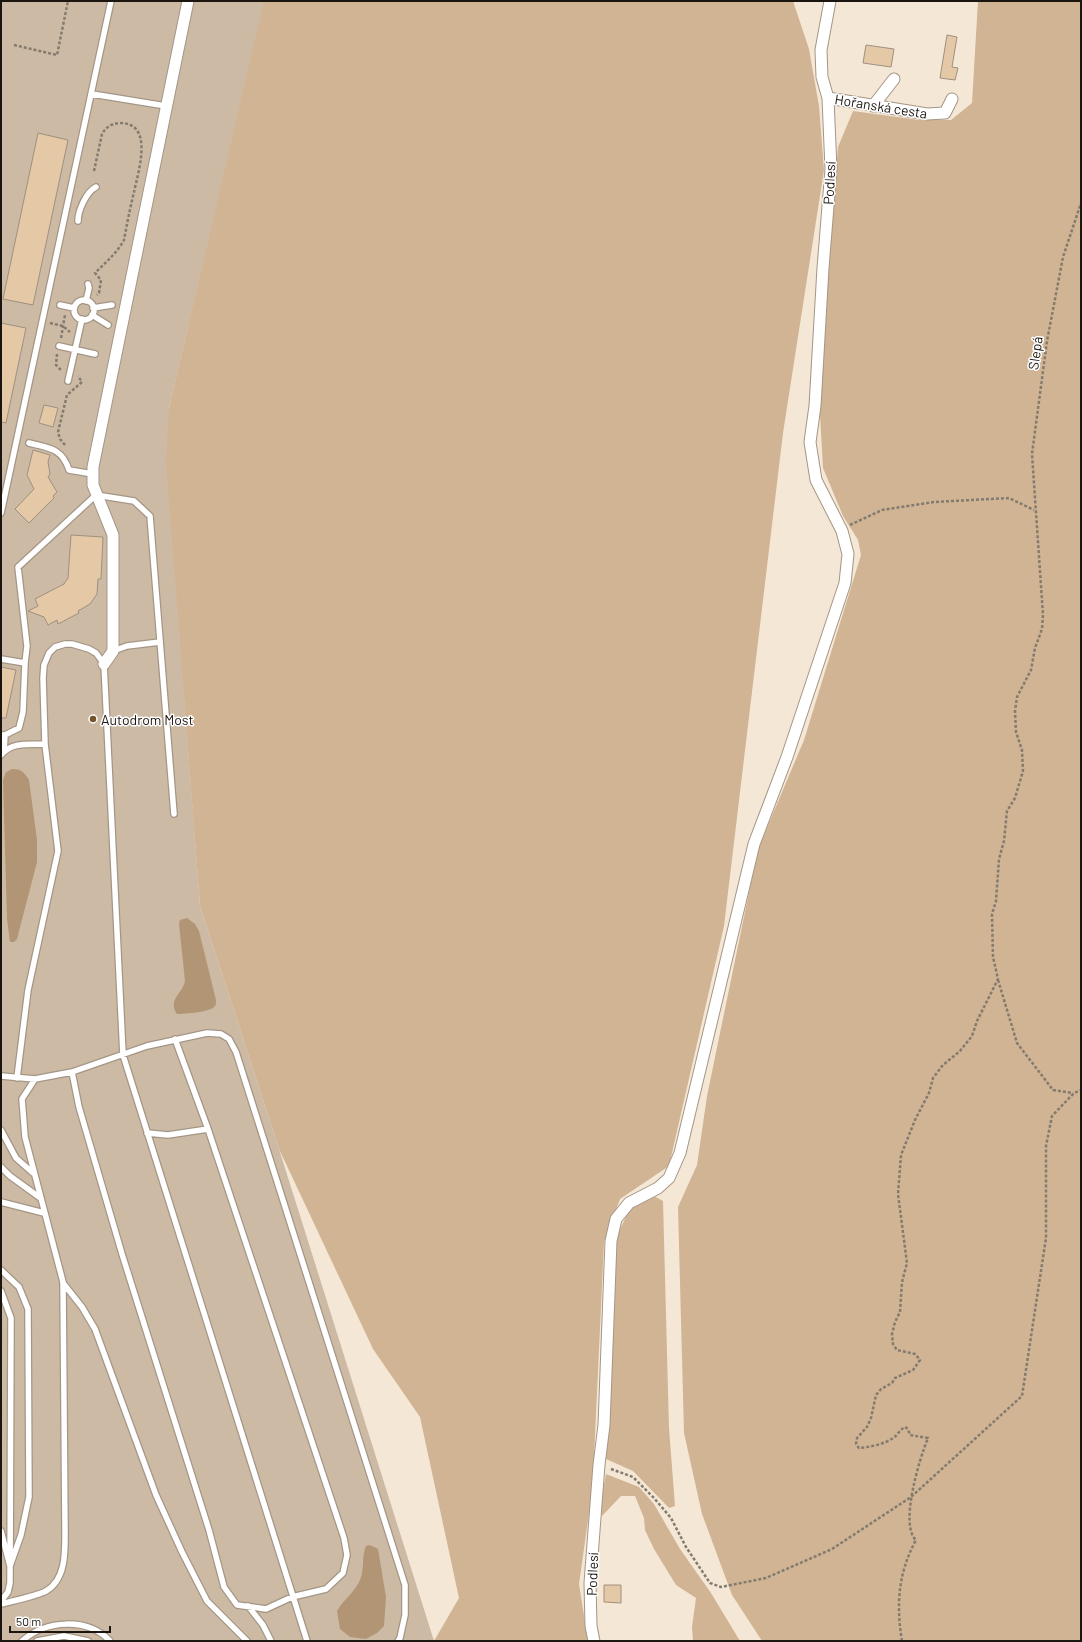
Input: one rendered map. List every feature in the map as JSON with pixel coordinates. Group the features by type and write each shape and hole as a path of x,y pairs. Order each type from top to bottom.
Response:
{"street":[{"path":"104,664 112,651 112,535 96,495 93,485 93,474 188,1"},
{"name":"Hořanská cesta","path":"830,1 820,50 822,77 828,98 927,114 945,113 952,99"},
{"path":"873,106 894,79"},
{"name":"Podlesí","path":"594,1641 591,1626 590,1583 599,1465 604,1425 611,1241 616,1219 629,1203 658,1188 669,1178 680,1153 754,844 787,758 845,583 848,554 842,531 816,480 810,442 815,406 822,268 831,169 828,98"}],"lane":[{"path":"1,513 111,1"},
{"path":"92,94 166,106"},
{"path":"78,221 78,214 90,191 96,187"},
{"path":"86,300 89,288 88,284"},
{"path":"86,300 93,308 92,315 87,319 82,319 76,315 74,308 79,301 86,300"},
{"path":"60,305 74,308"},
{"path":"93,308 112,305"},
{"path":"92,315 108,325"},
{"path":"68,381 82,319"},
{"path":"59,346 95,354"},
{"path":"29,443 54,450 61,454 70,470 93,474"},
{"path":"3,753 3,735 19,728 23,712 27,646 18,567 96,495 134,501 150,516 174,814"},
{"path":"112,651 127,646 160,642"},
{"path":"17,1078 28,990 58,851 45,744 42,678 45,659 49,653 55,647 64,644 72,644 89,649 96,654 104,664 123,1055 307,1641"},
{"path":"1,659 25,663"},
{"path":"3,753 18,744 45,744"},
{"path":"1,1076 35,1079 72,1072 146,1046 207,1033 221,1034 229,1039 236,1052 405,1585 405,1615 398,1641"},
{"path":"72,1072 79,1107 122,1254 209,1530 224,1587 237,1604 266,1609 292,1597 326,1589 343,1573 347,1555 344,1538 208,1129 175,1039"},
{"path":"1,1604 46,1591 57,1581 64,1562 63,1282 24,1137 22,1099 35,1079"},
{"path":"147,1133 168,1135 208,1129"},
{"path":"1,1130 16,1158 34,1173"},
{"path":"1,1167 10,1176 39,1197"},
{"path":"1,1202 44,1213"},
{"path":"1,1270 19,1287 28,1308 29,1497 21,1535 10,1566"},
{"path":"63,1282 82,1307 95,1328 156,1495 207,1601 247,1641"},
{"path":"1,1291 12,1318 10,1566 8,1592 1,1601"},
{"path":"1,1531 10,1566"},
{"path":"248,1606 263,1625 271,1641"},
{"path":"22,1641 32,1632 56,1625 78,1624 96,1629 110,1641"},
{"path":"37,1641 64,1636 88,1641"}],"path":[{"path":"14,45 57,55 68,1"},
{"path":"94,171 102,134 105,130 112,124 119,123 130,125 137,130 140,136 142,153 124,240 112,258 95,273 101,280 99,293 95,296"},
{"name":"Slepá","path":"1074,1093 1053,1090 1017,1043 993,958 992,914 996,901 999,859 1004,841 1007,811 1016,798 1023,771 1022,750 1016,732 1015,711 1018,697 1031,670 1035,648 1042,629 1043,615 1032,454 1047,342 1063,257 1081,202"},
{"path":"43,322 63,326 70,332 70,336"},
{"path":"842,531 857,521 882,510 934,502 1010,498 1035,510"},
{"path":"902,1641 899,1622 899,1597 907,1556 916,1540 912,1536 910,1524 911,1497 922,1453 928,1438 910,1436 908,1429 905,1428 898,1431 894,1438 882,1443 860,1448 856,1444 857,1438 867,1427 871,1418 876,1395 881,1389 892,1383 895,1378 913,1370 920,1360 915,1354 897,1350 893,1344 892,1334 895,1322 900,1312 902,1282 907,1263 898,1194 901,1155 915,1120 929,1093 933,1078 943,1065 960,1051 972,1036 977,1021 998,979"},
{"path":"599,1465 633,1478 671,1518 686,1547 710,1583 721,1587 766,1578 832,1548 911,1497 1022,1396 1046,1238 1046,1146 1052,1116 1074,1093 1081,1090"}],"shaded area":[{"name":"Autodrom Most","path":"1,1 265,1 169,408 172,533 200,906 279,1149 434,1641 1,1641"},
{"path":"264,1 793,1 809,49 819,106 824,170 783,433 724,926 669,1166 620,1199 604,1242 591,1499 579,1584 588,1641 434,1641 459,1598 420,1417 373,1349 279,1149 200,906 166,463 169,408"},
{"path":"978,1 1081,1 1081,1641 762,1641 732,1595 702,1514 684,1433 678,1207 697,1165 707,1096 758,849 804,740 861,555 858,540 843,516 823,468 820,415 827,281 838,147 853,111 919,120 951,120 972,103"},
{"path":"12,769 22,772 29,780 37,840 37,862 17,939 14,942 10,942 7,919 3,780 6,772"},
{"path":"187,918 195,924 199,931 216,1003 213,1008 209,1010 177,1014 174,1009 174,1005 176,997 185,981 179,924 180,920"},
{"path":"654,1196 663,1201 669,1428 675,1506 669,1508 633,1471 606,1459 609,1422 616,1238 630,1208"},
{"path":"606,1474 639,1487 654,1504 680,1549 711,1593 740,1641 693,1641 692,1627 696,1598 676,1585 654,1549 645,1530 644,1518 635,1496 621,1496 602,1516 600,1506"},
{"path":"370,1545 378,1549 386,1597 384,1626 377,1633 366,1639 350,1637 340,1629 337,1611 360,1580 366,1546"}],"building":[{"path":"947,35 957,37 952,67 958,68 955,80 940,78"},
{"path":"866,45 894,49 891,67 863,63"},
{"path":"38,133 68,140 33,305 3,299"},
{"path":"1,323 26,328 6,423 1,422"},
{"path":"44,405 58,408 53,427 39,423"},
{"path":"33,450 50,455 48,462 50,474 48,477 57,492 53,496 54,498 29,523 15,509 34,489 27,475"},
{"path":"71,535 103,537 101,579 98,579 97,594 90,604 78,611 79,613 58,624 57,620 48,625 44,617 28,611 38,606 35,599 64,584 68,578"},
{"path":"1,667 16,670 6,718 1,718"},
{"path":"604,1585 621,1585 621,1603 604,1602"}],"place":[{"name":"Autodrom Most","path":"93,719"}]}
